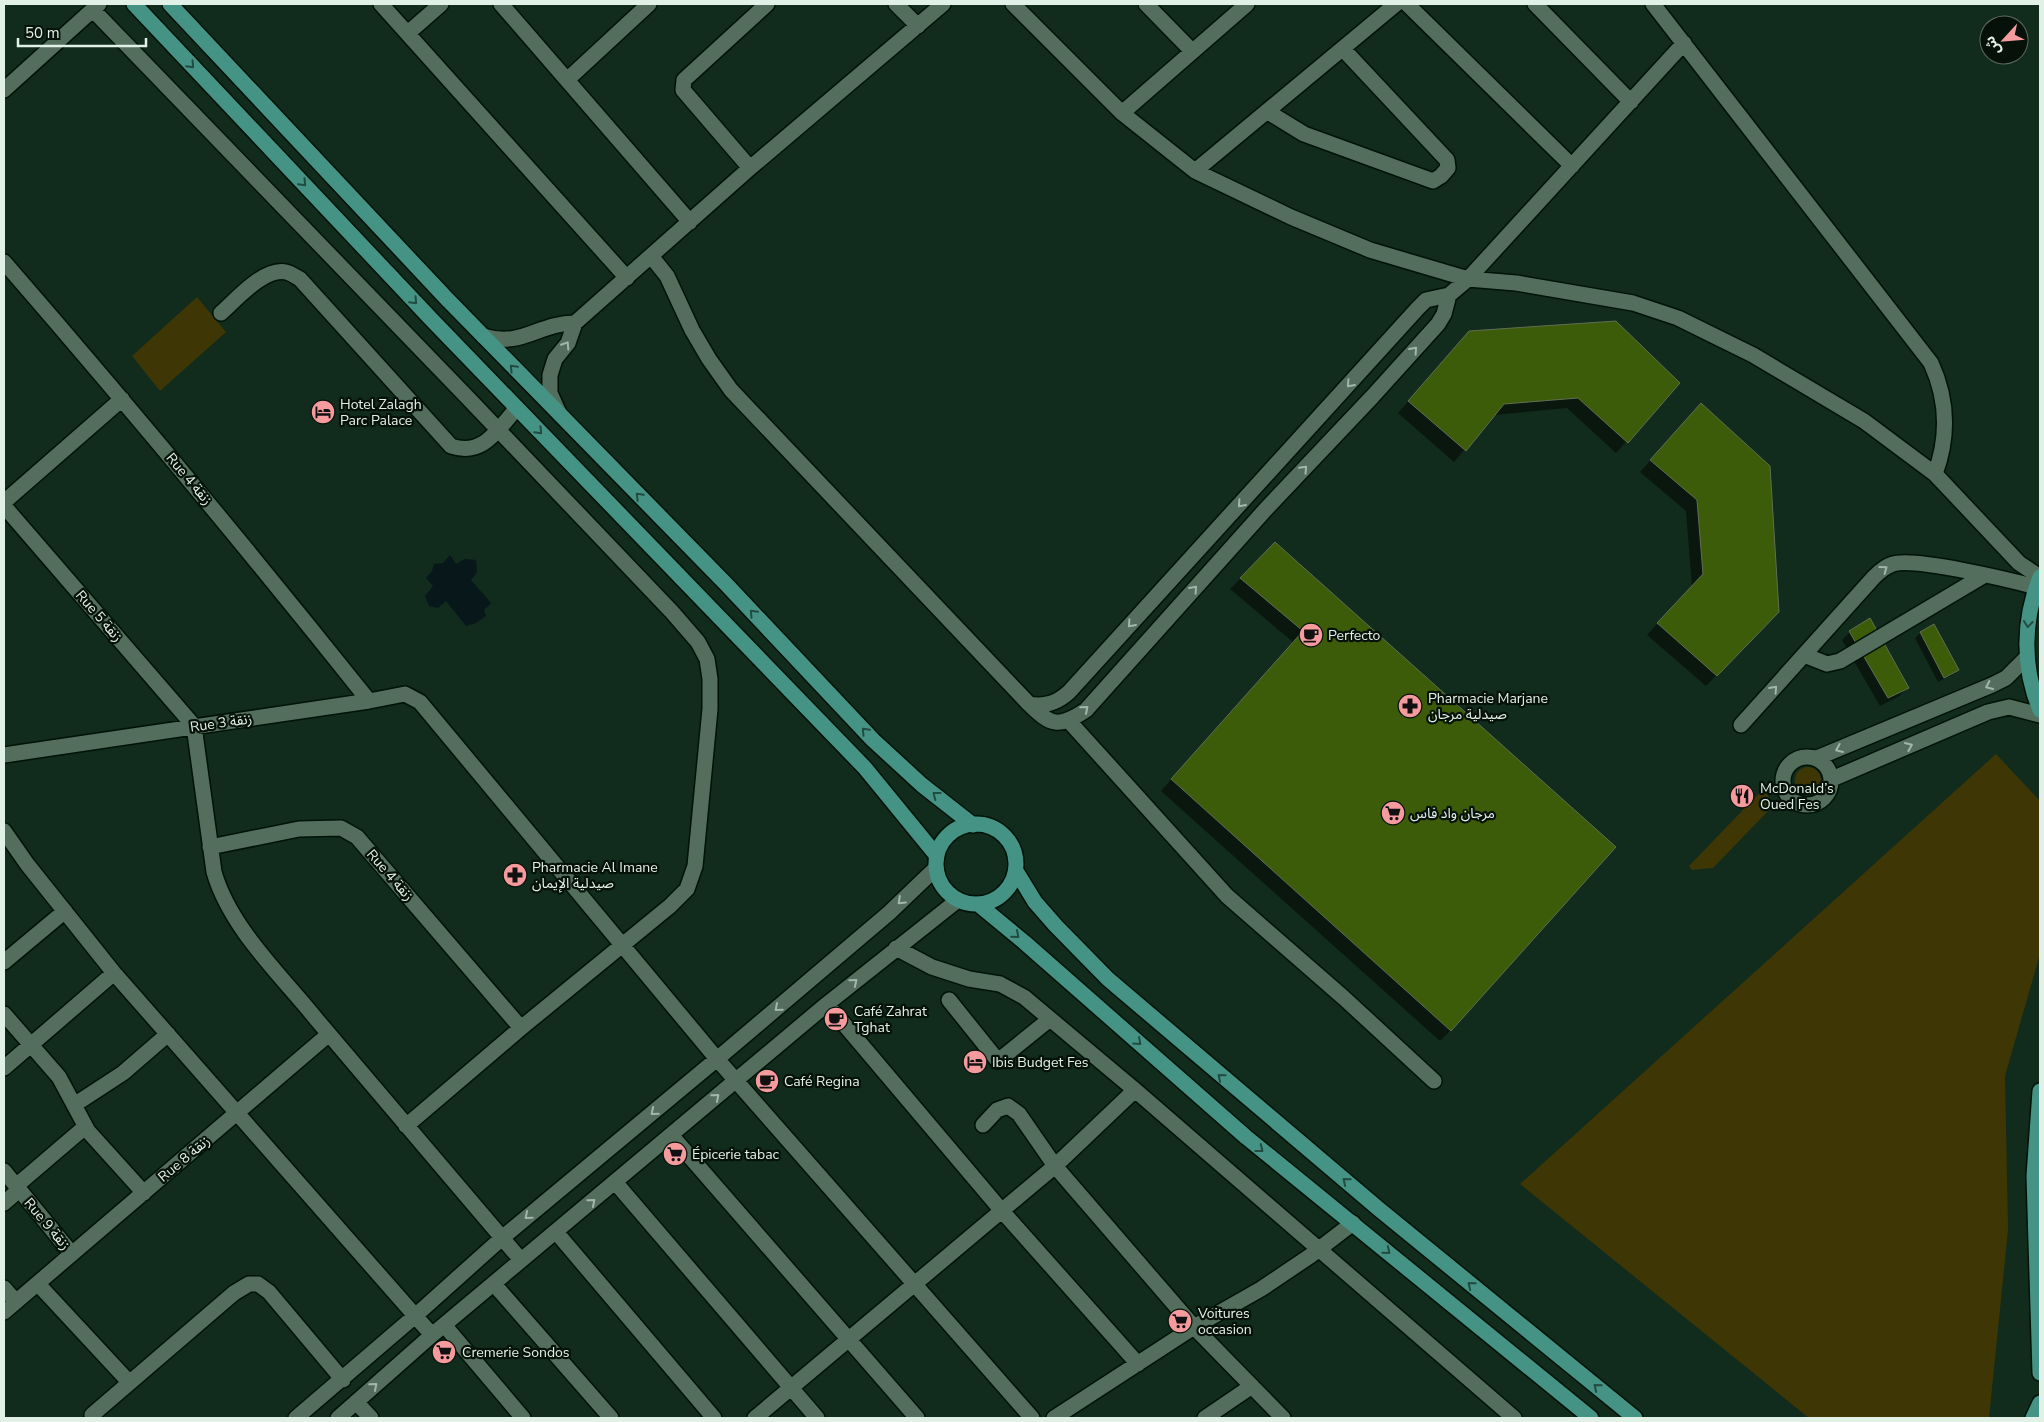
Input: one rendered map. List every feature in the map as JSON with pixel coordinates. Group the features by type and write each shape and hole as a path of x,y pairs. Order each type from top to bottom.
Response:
{"main road":[{"path":"134,4 517,408 865,768 937,862 943,887 958,900 978,904 989,902 998,898 1009,886 1016,871"},
{"path":"170,4 483,336 726,584 873,740 922,785 973,825"},
{"path":"2039,580 2028,623 2027,657 2033,690 2040,710"},
{"path":"937,862 943,842 954,831 973,825 983,825 1002,834 1014,850 1016,871 1035,902 1114,985 1380,1210 1635,1418"},
{"path":"978,904 1024,942 1246,1137 1591,1418"},
{"path":"2040,1091 2034,1176 2040,1373"},
{"path":"2033,1418 2040,1403"}],"street":[{"path":"381,4 627,278"},
{"path":"408,33 441,4"},
{"path":"501,4 690,222"},
{"path":"568,79 648,4"},
{"path":"750,168 683,90 684,80 767,4"},
{"path":"896,4 918,26"},
{"path":"564,420 553,403 550,393 550,375 555,358 568,343 575,323 750,168 944,4"},
{"path":"1013,4 1122,113 1196,171 1290,217 1370,250 1468,279 1516,283 1633,303 1678,318 1753,355 1864,421 1934,474 2019,564 2039,580"},
{"path":"1146,4 1192,51"},
{"path":"1122,113 1247,4"},
{"path":"1196,171 1396,4"},
{"path":"1407,4 1572,166"},
{"path":"1535,4 1631,102"},
{"path":"1653,4 1932,363 1939,379 1946,414 1943,446 1934,474"},
{"path":"4,90 96,7 672,612 698,642 707,659 710,680 710,709 695,866 687,888 670,906 623,946 521,1028 406,1126"},
{"path":"1029,704 1056,702 1069,692 1418,308 1426,300 1449,295 1468,279 1684,43"},
{"path":"1268,112 1304,134 1433,181 1441,176 1448,168 1447,160 1342,49"},
{"path":"651,256 667,276 709,360 731,390 1029,704 1044,718 1060,722 1068,720 1086,710 1266,508 1438,324 1444,314 1449,295"},
{"name":"Rue 4 زنقة","path":"4,262 249,550 370,701"},
{"path":"221,313 266,275 276,271 287,272 300,280 451,446 463,450 474,449 484,444 517,408"},
{"path":"483,336 493,339 516,340 555,324 575,323"},
{"path":"4,504 122,399"},
{"name":"Rue 5 زنقة","path":"4,504 194,726"},
{"path":"1742,725 1874,577 1893,563 1925,564 1983,576 2039,580"},
{"path":"1804,655 1828,664 1840,661 1983,576"},
{"path":"1817,758 1830,770 1832,779 1828,794 1817,803 1802,805 1790,798 1783,785 1783,778 1789,765 1799,758 1805,756 1817,758 1992,685 2006,678 2027,657"},
{"name":"Rue 3 زنقة","path":"4,755 370,701 405,694 420,702 718,1059 1032,1418"},
{"path":"1832,779 1988,712 2009,707 2040,715"},
{"path":"1068,720 1227,896 1344,998 1434,1081"},
{"path":"194,726 210,847 220,891 232,914 329,1034 521,1260"},
{"name":"Rue 4 زنقة","path":"210,847 299,829 341,828 357,837 521,1028"},
{"path":"4,831 27,864 114,973 432,1335"},
{"path":"296,1418 343,1380 502,1238 718,1059 889,912 937,862"},
{"path":"325,1394 340,1416 432,1335 827,1004 958,900"},
{"path":"4,962 65,911"},
{"path":"896,948 932,967 969,979 1005,986 1024,997 1135,1090 1514,1418"},
{"path":"4,1068 114,973"},
{"path":"949,1000 998,1061 1050,1019"},
{"path":"827,1004 1002,1211 1138,1364"},
{"path":"4,1014 59,1077 85,1127 144,1193"},
{"path":"74,1105 117,1078 168,1034"},
{"name":"Rue 8 زنقة","path":"4,1312 238,1114 329,1034"},
{"path":"755,1418 1055,1166 1135,1090"},
{"path":"983,1125 996,1110 1008,1106 1018,1114 1055,1166 1194,1327 1283,1418"},
{"path":"4,1203 85,1127"},
{"path":"671,1135 917,1418"},
{"name":"Rue 9 زنقة","path":"4,1172 72,1254"},
{"path":"615,1182 789,1388 817,1418"},
{"path":"1054,1418 1194,1327 1261,1289 1318,1250 1353,1223"},
{"path":"556,1232 714,1418"},
{"path":"38,1284 129,1382"},
{"path":"92,1415 234,1294 249,1284 258,1284 269,1292 343,1380"},
{"path":"494,1284 611,1418"},
{"path":"4,1288 16,1302"},
{"path":"445,1326 523,1418"},
{"path":"1205,1418 1252,1386"},
{"path":"356,1402 371,1418"}],"shaded area":[{"path":"197,297 226,332 160,391 132,356"},
{"path":"450,555 456,564 465,559 476,560 477,572 471,580 491,603 484,610 486,616 476,623 466,626 446,601 438,608 429,606 425,596 433,586 426,578 432,571 434,564 443,563"},
{"path":"1996,754 2040,801 2040,954 2005,1076 2008,1230 1989,1418 1809,1418 1520,1184"},
{"path":"1808,767 1817,771 1821,780 1817,789 1808,793 1799,789 1795,780 1799,771"},
{"path":"1764,788 1773,806 1713,868 1692,870 1689,866"}],"building":[{"path":"1616,321 1680,383 1628,443 1578,398 1504,404 1466,451 1408,401 1469,331"},
{"path":"1701,403 1770,466 1779,612 1717,676 1657,623 1703,574 1697,500 1650,460"},
{"name":"مرجان واد فاس","path":"1275,542 1616,847 1451,1031 1171,779 1303,631 1240,578"},
{"path":"1870,618 1909,688 1888,698 1849,631"},
{"path":"1934,624 1959,670 1944,678 1920,632"}],"place":[{"name":"Hotel Zalagh Parc Palace","path":"323,412"},
{"name":"Perfecto","path":"1311,635"},
{"name":"Pharmacie Marjane صيدلية مرجان","path":"1410,706"},
{"name":"McDonald’s Oued Fes","path":"1742,796"},
{"name":"مرجان واد فاس","path":"1393,813"},
{"name":"Pharmacie Al Imane صيدلية الإيمان","path":"515,875"},
{"name":"Café Zahrat Tghat","path":"836,1019"},
{"name":"Ibis Budget Fes","path":"975,1062"},
{"name":"Café Regina","path":"767,1081"},
{"name":"Épicerie tabac","path":"675,1154"},
{"name":"Voitures occasion","path":"1180,1321"},
{"name":"Cremerie Sondos","path":"444,1352"}]}
